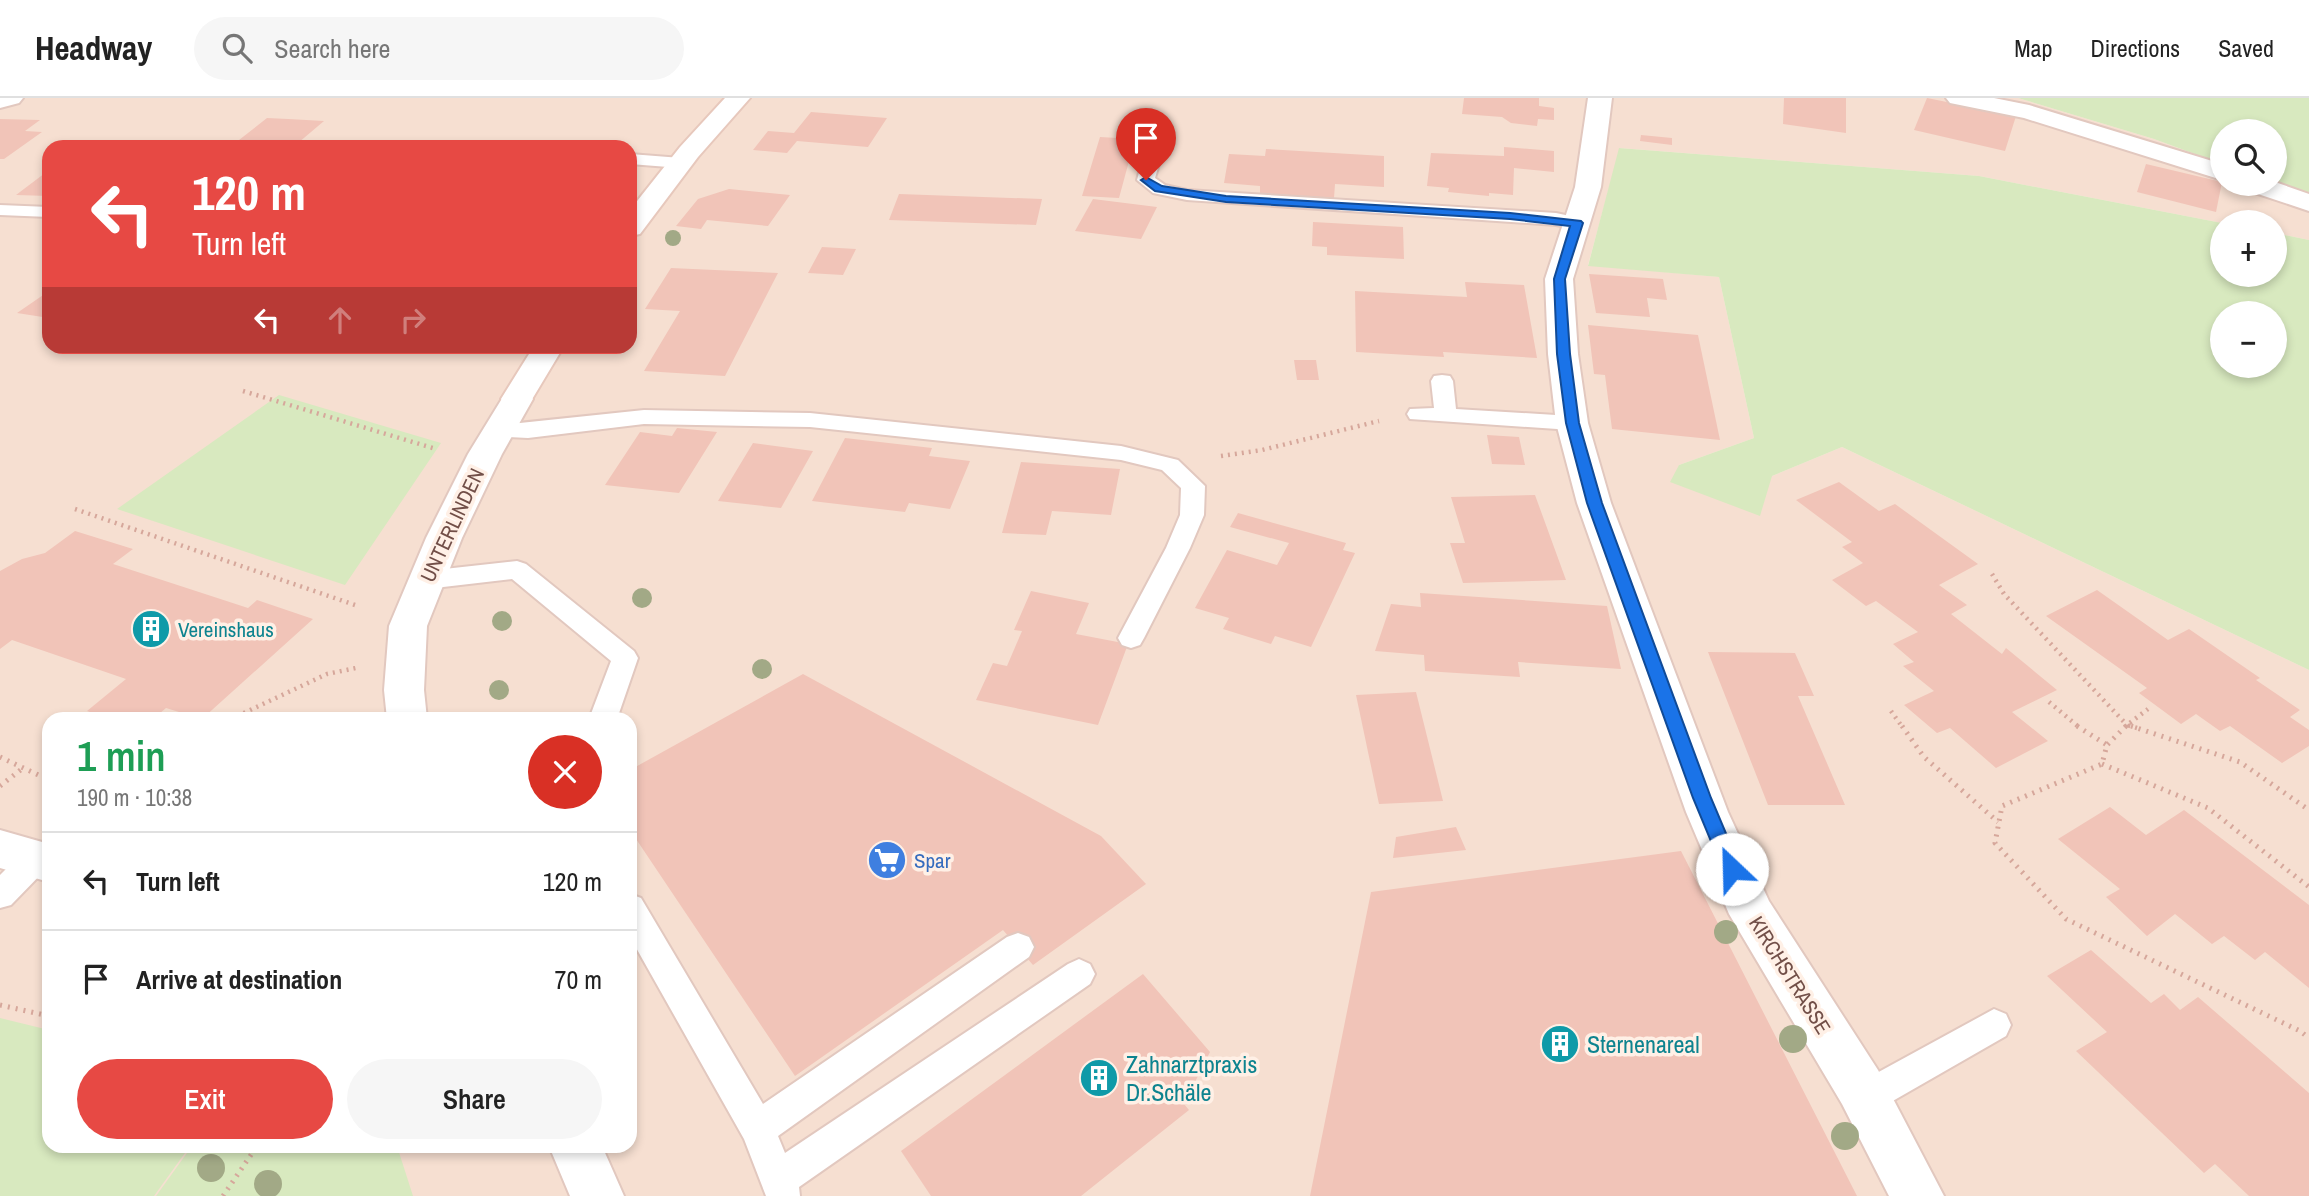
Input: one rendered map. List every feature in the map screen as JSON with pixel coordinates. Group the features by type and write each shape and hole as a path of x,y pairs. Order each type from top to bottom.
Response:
{"street":[{"path":"0,102 11,98"},
{"path":"637,219 681,163 738,98"},
{"name":"KIRCHSTRASSE","path":"1600,98 1594,154 1577,223 1559,279 1563,354 1572,423 1594,503 1712,824 1752,914 1866,1098 1917,1196"},
{"path":"1958,98 2029,112 2210,168"},
{"path":"2287,195 2309,203"},
{"name":"UNTERLINDEN","path":"406,712 404,680 408,626 426,580 498,430 544,354"},
{"path":"578,1153 597,1196"}],"lane":[{"path":"1153,154 1146,180 1159,189 1186,195 1542,218 1577,223"},
{"path":"637,160 681,163"},
{"path":"0,210 42,212"},
{"path":"1442,381 1446,415"},
{"path":"1418,414 1572,423"},
{"path":"498,430 528,431 644,417 810,420 1121,453 1170,465 1193,486 1192,515 1178,548 1130,638"},
{"path":"426,580 517,570 625,658 606,712"},
{"path":"0,895 28,858"},
{"path":"637,920 758,1129 782,1187 1079,974"},
{"path":"758,1129 1018,947"},
{"path":"1866,1098 1994,1025"}],"path":[{"path":"243,391 437,449"},
{"path":"1170,465 1262,450 1418,414"},
{"path":"75,509 355,605"},
{"path":"1992,574 2004,594 2127,724 2240,762 2309,810"},
{"path":"246,712 327,674"},
{"path":"2049,702 2075,725 2107,746"},
{"path":"2102,764 2107,746 2127,724 2148,709"},
{"path":"1891,711 1924,757 1999,823"},
{"path":"0,757 42,777"},
{"path":"2309,887 2208,808 2102,764 2002,806 1995,843 2066,919 2300,1031 2309,1038"},
{"path":"0,786 23,768"},
{"path":"0,1005 42,1014"},
{"path":"223,1196 252,1153"}],"shaded area":[{"path":"0,98 2018,98 2154,139 2210,160 2210,196 2287,196 2287,188 2309,195 2309,240 2287,235 2287,210 2210,210 2210,221 1979,176 1620,148 1588,265 1719,277 1754,438 1679,465 1772,476 1842,447 2309,670 2309,1196 0,1196"}],"green space":[{"path":"2018,98 2309,98 2309,195 2287,187 2287,119 2210,119 2210,160 2154,139"},
{"path":"1619,148 1979,176 2210,221 2210,287 2287,287 2287,235 2309,240 2309,670 1842,447 1772,476 1760,516 1670,482 1679,465 1754,438 1719,277 1588,266"},
{"path":"279,395 441,443 345,585 117,509"},
{"path":"0,1018 42,1028 42,1153 185,1153 154,1196 0,1196"},
{"path":"187,1153 399,1153 413,1196 156,1196"}],"building":[{"path":"1464,98 1539,98 1539,106 1554,108 1554,120 1538,119 1537,126 1511,123 1502,117 1462,114"},
{"path":"1784,98 1846,98 1846,133 1783,124"},
{"path":"1927,98 2016,116 2005,151 1914,130"},
{"path":"811,112 887,118 868,147 797,141 787,153 753,150 768,131 794,133"},
{"path":"267,118 324,121 302,140 239,140"},
{"path":"0,119 40,120 25,131 42,132 4,159 0,159"},
{"path":"1641,135 1672,138 1672,145 1640,141"},
{"path":"1100,137 1135,139 1119,198 1082,196"},
{"path":"1504,147 1554,151 1554,172 1514,168 1513,195 1489,193 1489,196 1448,192 1449,188 1427,186 1431,153 1504,156"},
{"path":"1266,149 1384,156 1384,187 1335,184 1334,198 1260,193 1260,186 1224,183 1229,154 1265,156"},
{"path":"2146,164 2210,179 2210,196 2219,196 2216,210 2210,210 2137,192"},
{"path":"42,175 42,196 16,195"},
{"path":"729,189 790,195 768,226 707,220 701,229 676,226 698,199"},
{"path":"899,194 1042,199 1036,225 889,220"},
{"path":"1093,199 1157,207 1141,239 1075,231"},
{"path":"1313,222 1403,227 1404,259 1327,255 1327,247 1312,246"},
{"path":"822,247 856,249 843,275 808,273"},
{"path":"671,268 778,273 725,376 644,371 680,311 645,309"},
{"path":"1589,274 1663,279 1667,300 1647,298 1650,317 1596,313"},
{"path":"1465,282 1524,285 1537,358 1443,352 1444,357 1356,352 1355,291 1467,297"},
{"path":"42,296 42,317 17,313"},
{"path":"1588,325 1698,335 1720,440 1612,429 1605,375 1594,374"},
{"path":"1294,360 1316,360 1319,380 1297,380"},
{"path":"677,428 717,432 679,493 605,485 640,432 672,436"},
{"path":"1487,435 1519,437 1525,465 1492,464"},
{"path":"845,438 932,448 929,456 970,461 950,509 909,503 905,512 812,501"},
{"path":"753,443 813,451 781,508 718,501"},
{"path":"1021,462 1120,469 1111,515 1052,511 1046,535 1002,533"},
{"path":"1839,482 1879,511 1895,504 1978,564 1939,585 1967,605 1951,614 2002,654 2006,648 2057,690 2012,712 2048,741 1996,768 1950,728 1937,733 1904,705 1934,691 1903,666 1914,662 1893,644 1918,632 1876,601 1866,606 1832,580 1863,563 1842,547 1852,542 1796,500"},
{"path":"1535,495 1566,580 1463,583 1450,543 1465,543 1451,497"},
{"path":"1238,513 1346,543 1343,550 1355,553 1311,647 1275,636 1271,644 1223,629 1229,618 1195,608 1227,550 1277,565 1289,543 1230,527"},
{"name":"Vereinshaus","path":"75,531 133,549 113,564 248,608 257,600 313,619 210,712 179,712 166,708 161,712 90,712 87,711 126,679 12,640 0,649 0,571 22,559 45,553"},
{"path":"2097,590 2168,640 2189,629 2260,678 2256,680 2300,710 2290,717 2309,730 2309,746 2282,763 2230,726 2220,731 2196,714 2181,724 2139,693 2147,688 2046,616"},
{"path":"1031,591 1089,603 1076,634 1128,644 1098,725 976,700 993,663 1007,666 1022,631 1014,630"},
{"path":"1420,593 1607,606 1621,669 1518,662 1520,677 1425,671 1424,655 1375,651 1391,604 1421,607"},
{"path":"1708,652 1795,653 1814,696 1798,696 1845,805 1768,805"},
{"name":"Spar","path":"803,674 1101,836 1146,884 1033,965 1003,930 795,1076 637,840 637,766"},
{"path":"1416,692 1443,801 1379,804 1356,695"},
{"path":"2110,807 2146,835 2184,810 2309,905 2309,988 2265,952 2255,960 2224,936 2212,944 2175,914 2147,936 2106,897 2120,889 2058,839"},
{"path":"1456,827 1466,850 1393,858 1396,837"},
{"name":"Sternenareal","path":"1681,851 1857,1196 1310,1196 1371,892"},
{"path":"2091,950 2151,1003 2164,994 2180,1010 2198,997 2309,1093 2309,1196 2249,1196 2215,1164 2204,1173 2076,1051 2107,1032 2047,976"},
{"name":"Zahnarztpraxis Dr.Schäle","path":"1143,974 1210,1052 1184,1104 1189,1110 1081,1196 931,1196 901,1151"}],"place":[{"name":"Vereinshaus","path":"151,629"},
{"name":"Spar","path":"887,860"},
{"name":"Sternenareal","path":"1560,1044"},
{"name":"Zahnarztpraxis Dr.Schäle","path":"1099,1078"}],"route":[{"path":"1146,180 1159,189 1226,199 1556,219 1577,223 1559,279 1563,354 1572,423 1594,503 1707,812 1732,869"}]}
